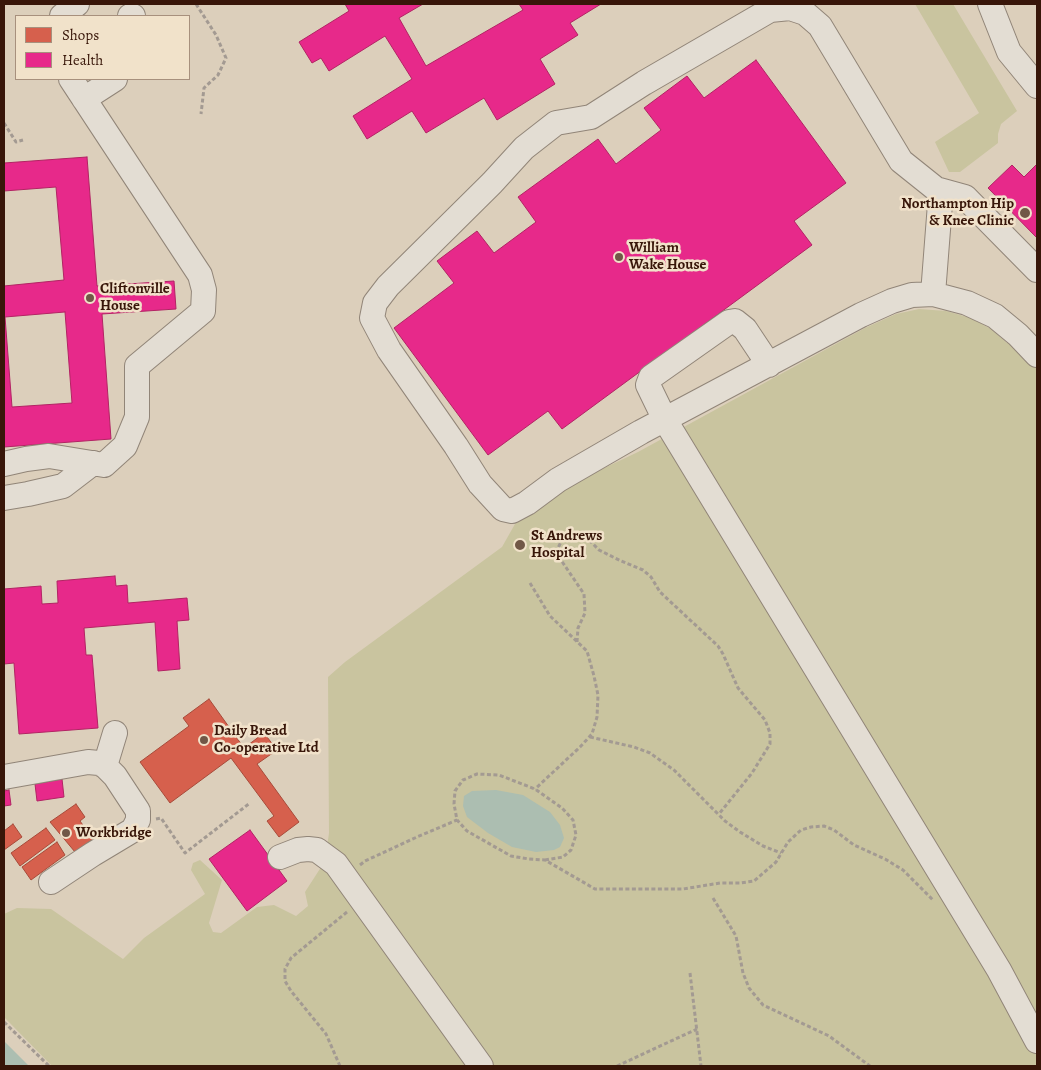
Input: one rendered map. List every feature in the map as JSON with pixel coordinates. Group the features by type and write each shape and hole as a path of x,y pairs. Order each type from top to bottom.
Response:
{"lane":[{"path":"63,15 78,4"},
{"path":"990,4 1009,52 1037,86"},
{"path":"1037,270 965,197 936,189 901,161 820,26 805,13 790,8 770,10 644,83 591,118 556,123 524,148 492,183 388,286 375,303 372,318 390,350 480,484 503,510 512,511 527,503 558,480 664,420 892,301 912,295 933,294 967,303 995,316 1018,335 1037,355"},
{"path":"4,464 49,456 104,465 124,446 137,417 137,366 203,311 204,290 200,275 72,80"},
{"path":"84,99 113,80"},
{"path":"933,294 941,191"},
{"path":"769,364 745,329 735,321 729,322 651,377 648,385 664,420 989,954 1037,1041"},
{"path":"4,498 63,486 93,464"},
{"path":"105,766 115,733"},
{"path":"4,777 88,762 105,766 115,776 138,811 138,820 133,830 97,851 51,882"},
{"path":"280,857 298,850 317,850 336,864 481,1066"}],"path":[{"path":"196,4 216,35 226,58 218,75 204,88 201,114"},
{"path":"4,123 16,142 23,140"},
{"path":"577,642 578,628 585,613 584,594 563,563 558,548 562,540 573,533 586,537 599,550 621,562 643,570 651,577 660,592 718,646 738,688 765,720 770,733 770,744 752,773 719,814"},
{"path":"530,583 550,616 587,651 598,695 597,717 592,734 535,789"},
{"path":"589,737 634,747 650,753 674,770 740,832 763,846 782,853"},
{"path":"477,774 499,775 535,789 562,808 573,820 576,835 571,850 562,857 545,860 529,859 511,856 467,831 457,820 454,791 463,780 477,774"},
{"path":"155,819 161,818 185,853 250,803"},
{"path":"346,878 365,861 457,820"},
{"path":"545,860 595,889 683,889 720,883 740,884 754,881 776,862 788,842 801,830 811,826 824,826 834,830 854,845 885,859 902,870 935,902"},
{"path":"713,898 736,936 743,973 749,988 763,1005 829,1036 870,1066"},
{"path":"340,1066 326,1034 285,981 285,969 291,958 361,900"},
{"path":"690,973 700,1066"},
{"path":"4,1022 48,1066"},
{"path":"617,1066 697,1029"}],"shaded area":[{"path":"915,4 953,4 1017,111 1001,124 998,143 960,172 949,172 935,142 979,113"},
{"path":"919,309 946,311 971,318 991,329 1007,343 1011,340 1037,365 1037,1066 52,1066 4,1017 4,914 17,908 51,909 123,959 144,938 205,894 191,870 193,863 200,860 222,880 209,923 213,932 221,933 257,907 274,905 296,916 308,906 305,892 325,861 329,833 328,677 345,662 502,547 515,524 581,479 638,452 865,328 896,314"},
{"path":"496,790 523,795 550,812 560,825 564,838 560,847 554,850 536,852 512,847 488,833 467,817 463,806 464,796 472,791"},
{"path":"4,1041 29,1066 4,1066"}],"building: Shops":[{"path":"209,699 244,748 264,733 277,750 257,764 299,822 279,837 267,821 274,816 231,758 170,803 140,762 189,726 183,718"},
{"path":"76,804 85,817 80,821 93,839 75,852 50,822"},
{"path":"13,824 22,837 4,850 4,831"},
{"path":"46,828 55,840 20,866 11,853"},
{"path":"57,842 65,855 31,880 22,867"}],"building: Health":[{"path":"345,4 423,4 399,18 426,66 523,10 519,4 601,4 570,23 578,35 540,59 555,84 497,120 484,98 426,133 412,111 367,139 353,116 412,79 385,36 329,71 321,58 312,63 299,42 349,11"},
{"name":"William Wake House","path":"756,60 846,183 794,221 812,245 562,429 548,411 488,455 394,328 454,283 437,261 477,231 494,253 536,222 518,197 598,139 616,164 661,130 644,108 687,76 704,98"},
{"name":"Cliftonville House","path":"87,157 97,286 174,281 176,309 102,314 111,439 4,447 4,286 64,280 56,187 4,191 4,163","holes":["65,312 72,403 12,407 5,317"]},
{"name":"Northampton Hip & Knee Clinic","path":"1037,164 1037,238 988,188 1012,165 1024,177"},
{"path":"115,576 116,586 127,585 128,603 187,598 189,620 177,621 180,669 158,671 155,622 84,628 86,655 92,655 98,728 19,734 14,663 4,664 4,589 41,586 42,604 58,603 57,581"},
{"path":"62,779 64,797 37,801 35,784"},
{"path":"9,790 11,805 4,806 4,791"},
{"path":"250,830 287,881 247,911 209,859"}],"place":[{"name":"Northampton Hip & Knee Clinic","path":"1025,213"},
{"name":"William Wake House","path":"619,257"},
{"name":"Cliftonville House","path":"90,298"},
{"name":"St Andrews Hospital","path":"520,545"},
{"name":"Daily Bread Co-operative Ltd","path":"204,740"},
{"name":"Workbridge","path":"66,833"}]}
